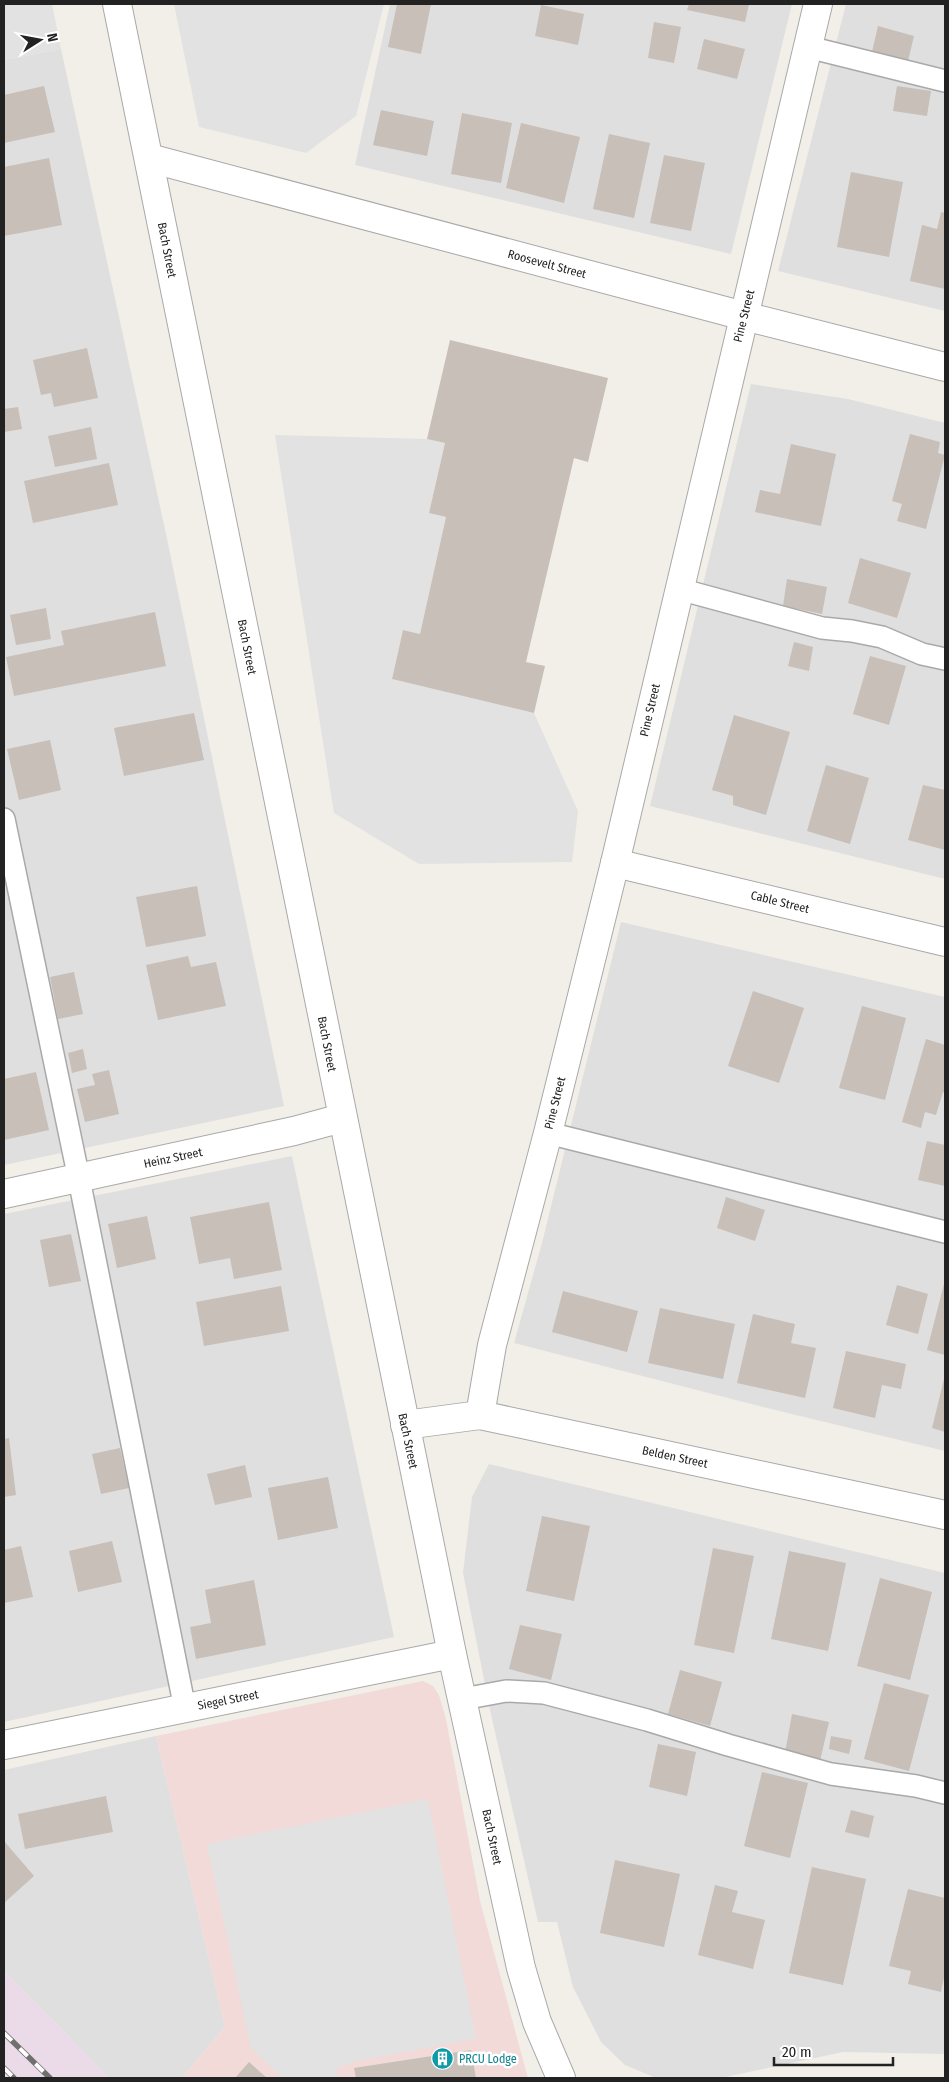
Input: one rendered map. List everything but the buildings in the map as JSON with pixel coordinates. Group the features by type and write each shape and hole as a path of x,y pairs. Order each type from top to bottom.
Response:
{"street":[{"name":"Bach Street","path":"117,4 452,1654 521,1968 537,2022 561,2078"},
{"name":"Pine Street","path":"480,1415 492,1345 548,1132 615,863 818,4"},
{"name":"Roosevelt Street","path":"149,158 744,316 945,367"},
{"name":"Cable Street","path":"615,863 945,942"},
{"name":"Heinz Street","path":"4,1194 294,1131 342,1118"},
{"name":"Belden Street","path":"405,1425 480,1415 945,1515"},
{"name":"Siegel Street","path":"4,1745 452,1654"}],"lane":[{"path":"808,47 945,81"},
{"path":"679,589 822,628 882,637 922,654 945,659"},
{"path":"4,819 79,1178 185,1709"},
{"path":"548,1132 945,1232"},
{"path":"463,1700 506,1691 544,1693 648,1720 831,1774 916,1786 945,1793"}],"shaded area":[{"path":"4,4 52,4 61,49 4,60"},
{"path":"174,4 384,4 356,116 306,153 199,127"},
{"path":"390,4 792,4 731,254 355,165"},
{"path":"846,4 945,4 945,311 778,271"},
{"path":"61,49 166,534 284,1106 4,1165 4,60"},
{"path":"751,384 848,399 945,423 945,879 650,806"},
{"path":"275,435 427,439 445,443 429,513 446,517 420,634 403,630 392,679 534,713 578,811 572,862 419,864 334,813"},
{"path":"621,922 945,997 945,1451 767,1408 514,1343 542,1243"},
{"path":"292,1156 394,1637 4,1722 4,1214"},
{"path":"489,1464 945,1573 945,2054 843,2052 721,2078 656,2078 625,2065 601,2042 573,1987 557,1922 538,1922 490,1710 463,1573 472,1497"},
{"path":"423,1681 433,1686 439,1695 446,1719 480,1901 528,2078 182,2078 225,2027 156,1736"},
{"path":"156,1736 225,2027 182,2078 109,2078 4,1971 4,1770"},
{"path":"428,1799 476,2038 352,2062 336,2069 338,2078 283,2078 251,2048 207,1844"},
{"path":"4,1971 109,2078 4,2078"}],"railway":[{"path":"4,2033 50,2078"},
{"path":"4,2068 14,2078"}],"place":[{"name":"PRCU Lodge","path":"443,2059"}]}
